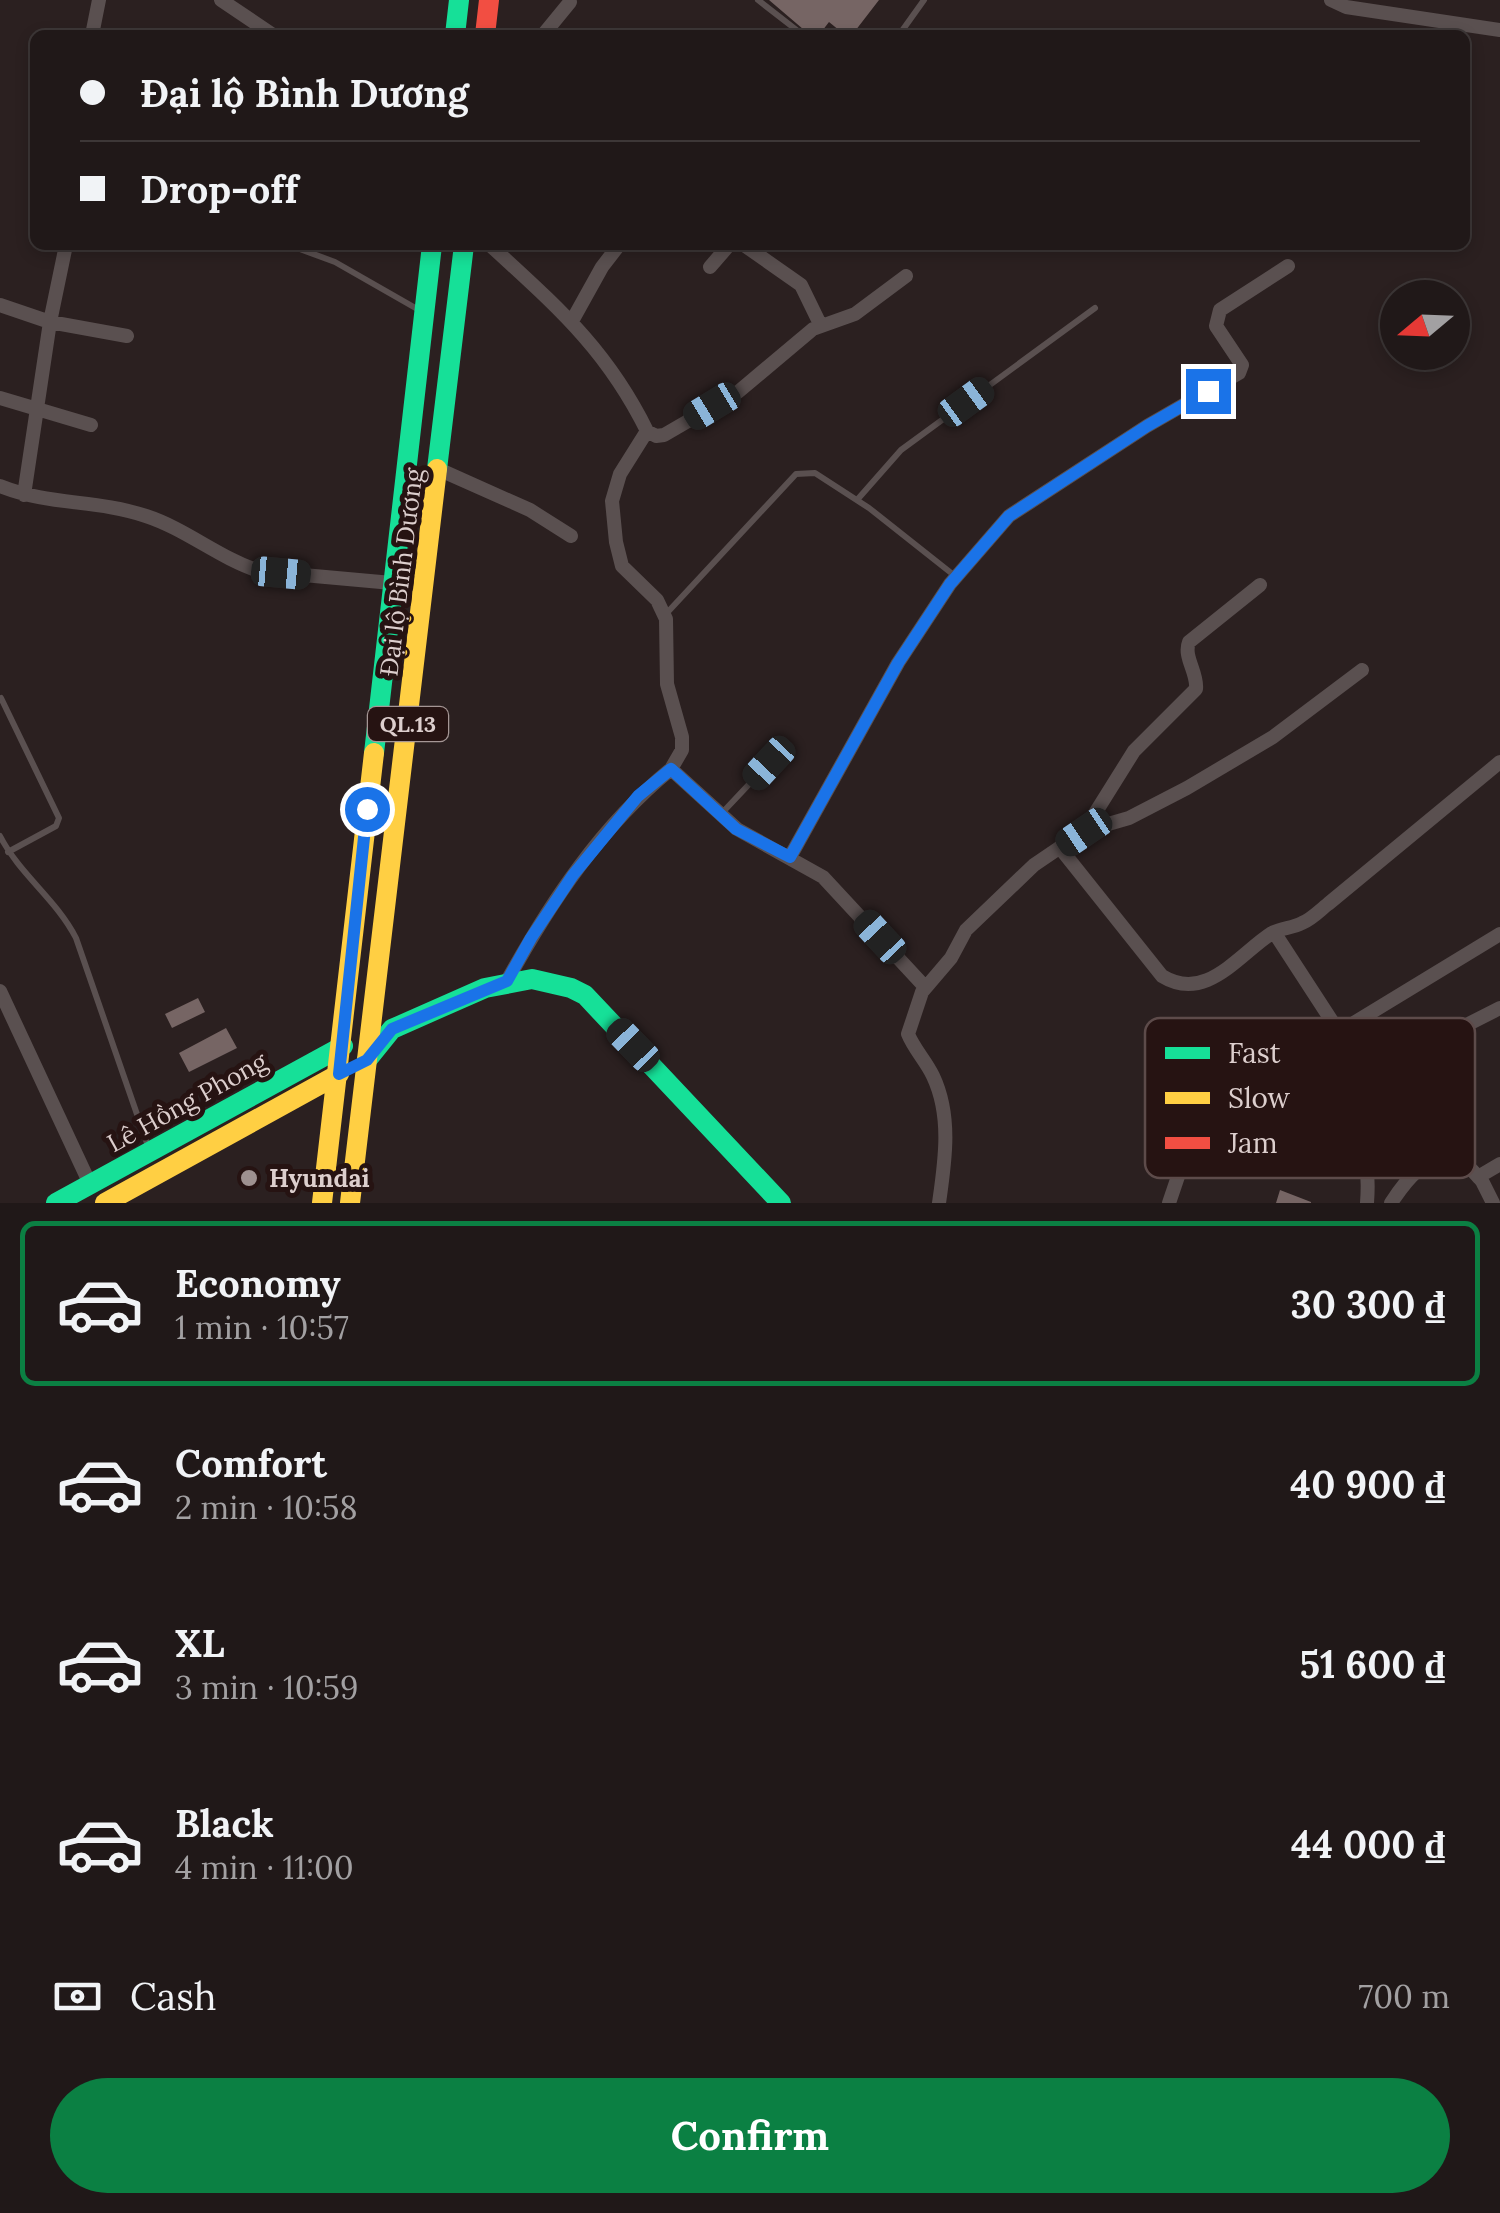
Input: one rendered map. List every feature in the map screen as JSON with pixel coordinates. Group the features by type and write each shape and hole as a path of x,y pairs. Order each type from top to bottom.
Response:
{"main road":[{"path":"456,30 459,0"},
{"path":"486,30 489,0"},
{"name":"Đại lộ Bình Dương","path":"322,1203 431,250"},
{"name":"Đại lộ Bình Dương","path":"350,1203 367,1060 382,1029 463,250"},
{"path":"382,1029 507,981 532,979 570,988 586,996 781,1203"},
{"name":"Lê Hồng Phong","path":"56,1203 343,1046 382,1029"},
{"name":"Lê Hồng Phong","path":"105,1203 367,1060"}],"street":[{"path":"93,30 98,0"},
{"path":"221,0 266,30"},
{"path":"1330,0 1346,7 1500,30"},
{"path":"547,30 570,2"},
{"path":"24,495 65,250"},
{"path":"495,250 572,320 600,352 647,431 656,436 738,392 813,330 854,314 906,276"},
{"path":"572,320 615,250"},
{"path":"710,267 725,250"},
{"path":"751,250 801,285 822,326"},
{"path":"790,857 848,756 871,706 956,577 1019,507 1239,373 1242,365 1216,326 1220,310 1288,266"},
{"path":"0,306 50,322 127,336"},
{"path":"0,398 92,425"},
{"path":"507,981 573,875 638,796 671,769 682,750 667,684 665,614 657,600 622,566 616,542 614,487 647,431"},
{"path":"438,469 512,501 571,536"},
{"path":"0,486 24,495 66,503 97,502 148,516 259,571 392,583"},
{"path":"1084,832 1134,751 1196,689 1186,648 1189,642 1260,585"},
{"path":"939,1203 946,1142 944,1110 933,1077 908,1034 925,986 946,964 966,930 1034,865 1084,832 1155,806 1272,737 1362,670"},
{"path":"1060,848 1162,976 1177,985 1204,982 1274,932 1303,923 1500,762"},
{"path":"671,769 736,829 822,877 925,986"},
{"path":"1274,932 1330,1018"},
{"path":"1362,1018 1500,934"},
{"path":"0,991 90,1184"},
{"path":"1475,1021 1500,1008"},
{"path":"1478,1176 1500,1164"},
{"path":"1475,1173 1493,1203"},
{"path":"1169,1203 1177,1178"},
{"path":"1367,1178 1368,1203"},
{"path":"1391,1203 1409,1178"}],"lane":[{"path":"758,0 797,30"},
{"path":"902,30 924,0"},
{"path":"303,250 335,262 424,313"},
{"path":"857,500 902,450 1095,308"},
{"path":"665,614 796,474 815,472 956,577"},
{"path":"1,698 60,818 56,826 8,852"},
{"path":"721,814 769,763"},
{"path":"0,836 32,882 49,896 76,938 150,1152"}],"building":[{"path":"769,0 879,0 856,30 839,30 829,22 823,30 804,30"},
{"path":"198,998 205,1012 172,1028 165,1014"},
{"path":"226,1028 237,1048 189,1072 179,1053"},
{"path":"1280,1190 1311,1202 1311,1203 1276,1203"}],"traffic: fast":[{"path":"456,30 459,0"},
{"path":"374,753 431,250"},
{"path":"437,469 463,250"},
{"path":"367,1060 392,1029 485,988 532,979 571,988 585,995 781,1203"},
{"path":"56,1203 343,1046"}],"traffic: slow":[{"path":"350,1203 437,469"},
{"path":"322,1203 374,753"},
{"path":"105,1203 339,1074"}],"traffic: jam":[{"path":"486,30 489,0"}],"place":[{"name":"Hyundai","path":"249,1178"}],"route":[{"path":"367,809 339,1074 367,1060 392,1029 507,981 573,875 638,796 671,769 736,829 790,857 898,663 950,584 1009,516 1208,391"}]}
